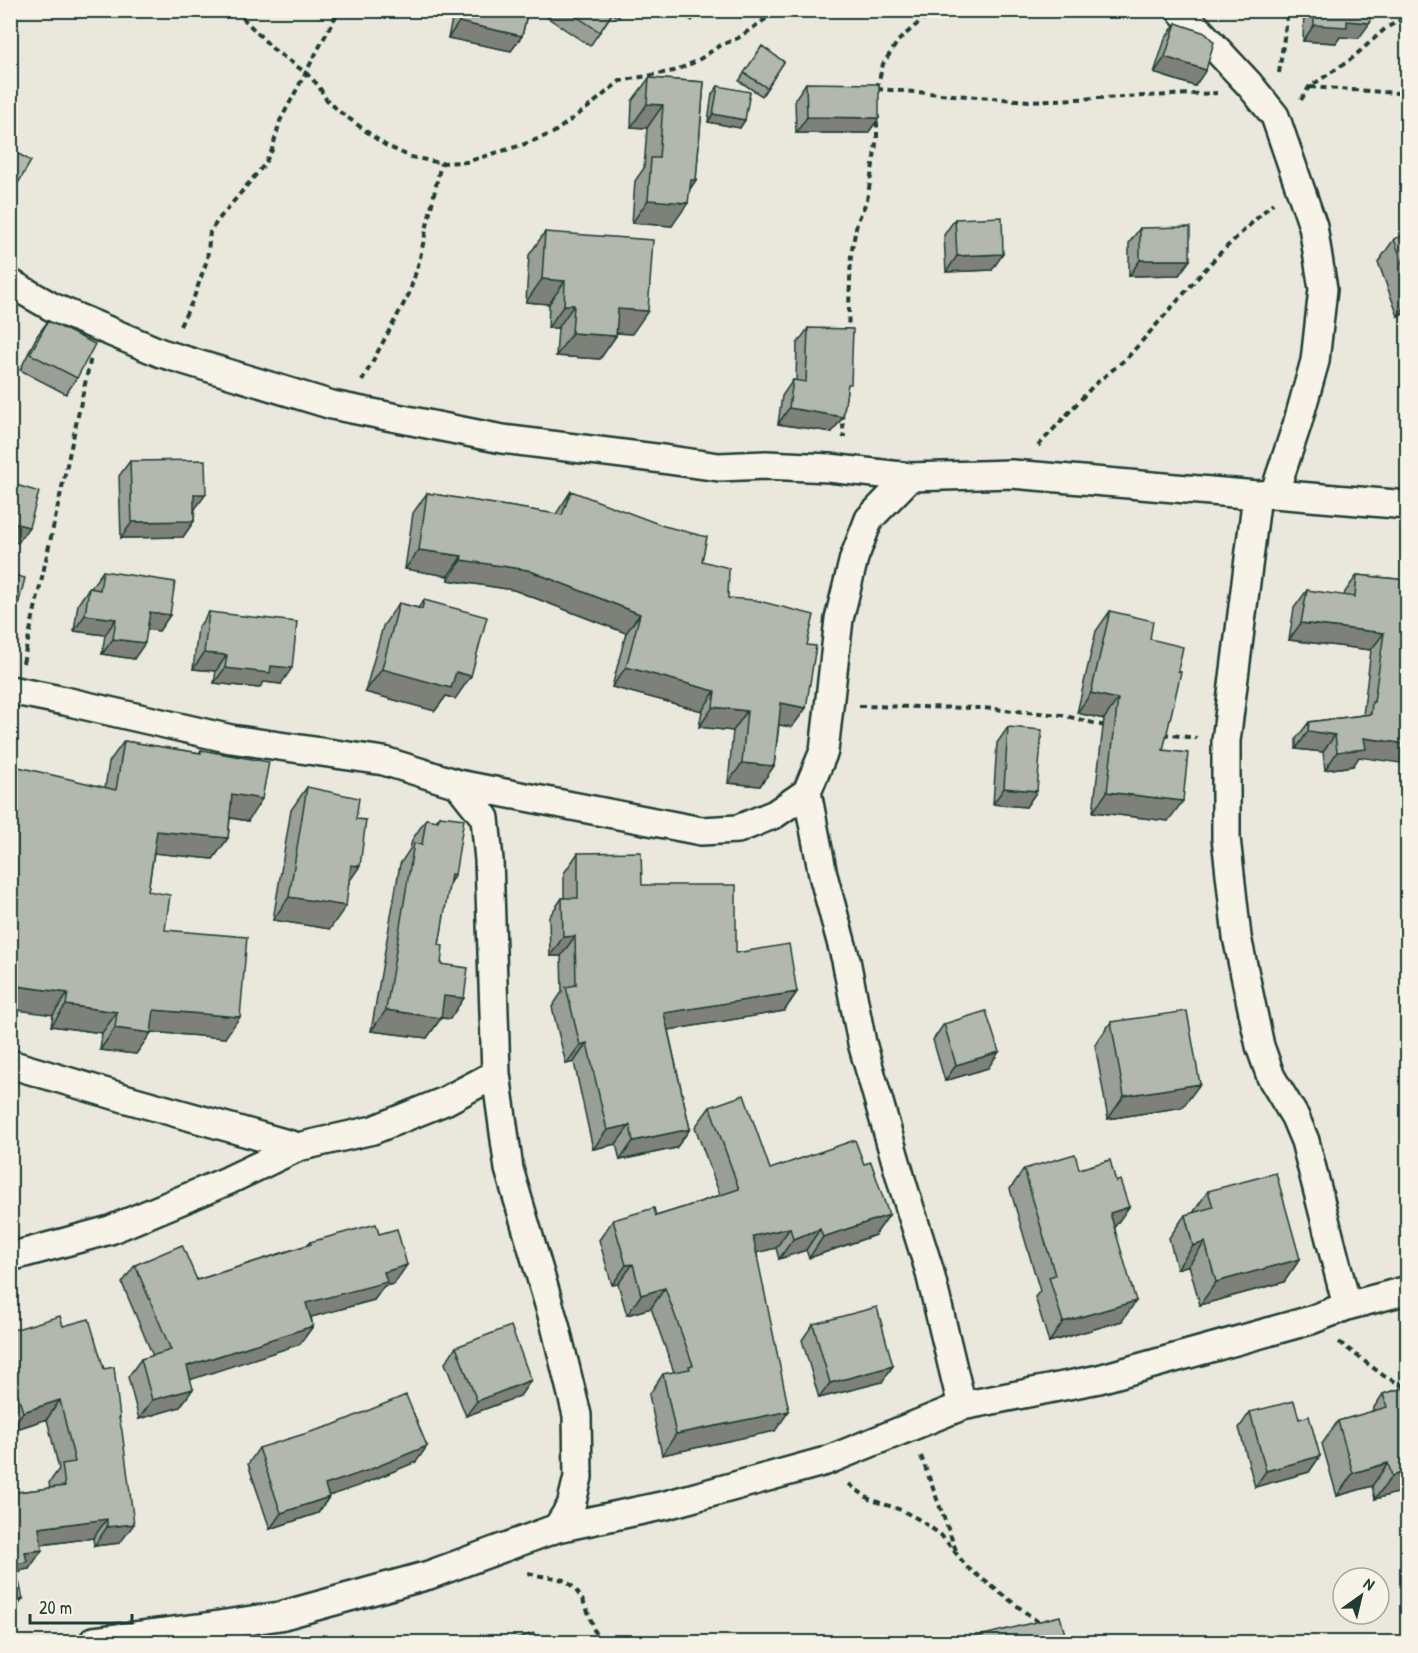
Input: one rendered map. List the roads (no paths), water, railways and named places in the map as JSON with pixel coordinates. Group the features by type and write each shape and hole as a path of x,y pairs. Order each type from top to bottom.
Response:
{"street":[{"path":"1180,10 1249,84 1278,123 1313,226 1323,289 1315,361 1298,425 1265,494 1226,741 1226,838 1237,937 1260,1046 1271,1077 1295,1117 1305,1141 1347,1306"},
{"path":"10,284 52,307 160,354 332,405 502,439 718,467 766,465 830,468 910,477 1012,474 1407,505"},
{"path":"14,691 231,740 384,762 458,784 701,831 738,829 775,814 807,792 824,752 839,619 854,558 869,519 910,477"},
{"path":"458,784 486,818 496,1074 509,1169 555,1325 577,1415 578,1477 571,1506 557,1528"},
{"path":"807,792 823,875 846,960 862,1042 929,1269 962,1406"},
{"path":"10,1064 298,1147"},
{"path":"10,1257 110,1230 227,1181 298,1147 373,1130 445,1101 496,1074"},
{"path":"88,1642 280,1616 429,1575 557,1528 666,1505 820,1463 962,1406 1099,1379 1311,1320 1347,1306 1407,1290"}]}
